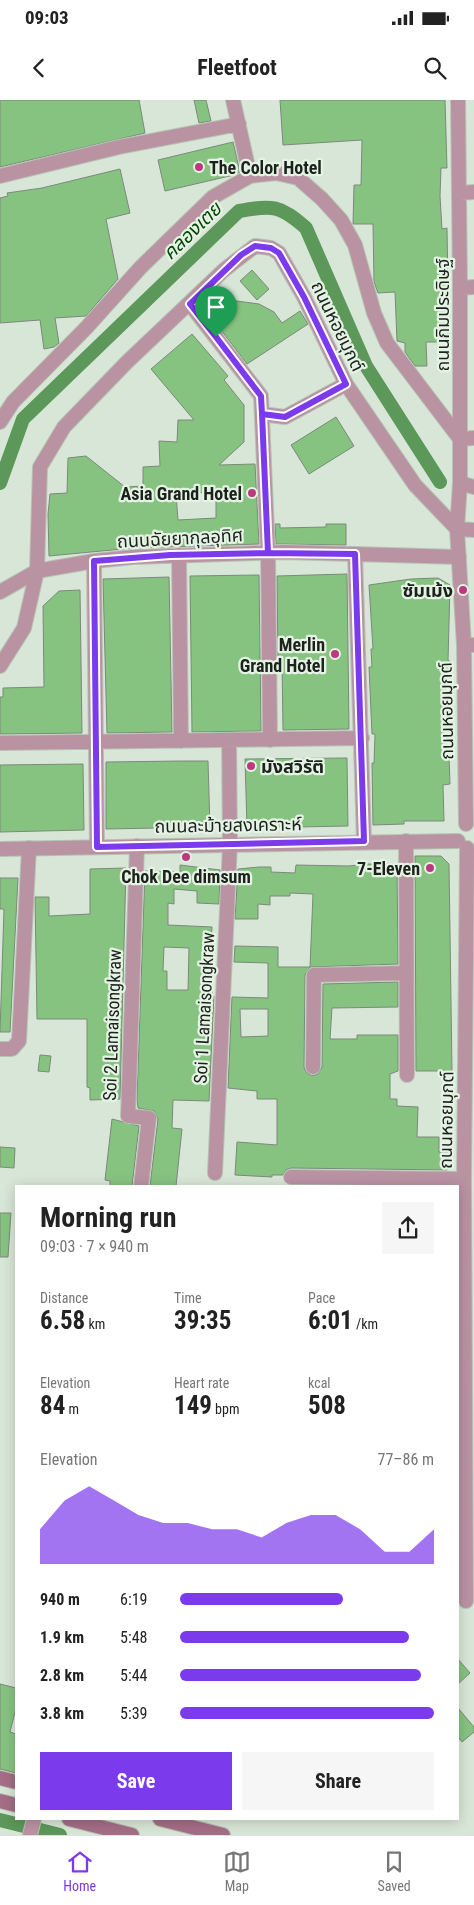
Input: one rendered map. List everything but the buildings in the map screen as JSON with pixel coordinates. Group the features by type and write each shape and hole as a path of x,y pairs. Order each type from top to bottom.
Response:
{"main road":[{"path":"0,1778 15,1782"},
{"path":"0,1801 15,1805"},
{"path":"73,1820 132,1835"},
{"path":"164,1820 223,1835"}],"street":[{"path":"233,100 250,176"},
{"name":"ถนนกิมประดิษฐ์","path":"458,100 467,193 467,438 460,485 458,523"},
{"path":"0,176 120,147 238,124"},
{"path":"0,422 13,402 141,266 213,197 250,176 276,174 298,178 322,198 341,220 355,245 374,313 387,342 467,438"},
{"name":"ถนนหอยมุกต์","path":"31,574 40,466 64,427 127,362 241,255 255,246 271,248 279,253 304,297 346,384 415,485 458,523 459,557 469,645 470,824"},
{"path":"190,304 261,396 268,553 270,740"},
{"path":"262,414 285,417 346,384"},
{"path":"460,485 474,487"},
{"path":"458,523 474,530"},
{"name":"ถนนฉัยยากุลอุทิศ","path":"0,592 31,574 94,561 179,555 268,553 459,557"},
{"path":"355,554 364,841"},
{"path":"179,555 181,741"},
{"path":"94,561 94,742 97,847"},
{"path":"0,666 24,628 31,574"},
{"path":"0,743 362,738"},
{"name":"Soi 1 Lamaisongkraw","path":"215,1173 230,844 229,740"},
{"path":"466,845 459,828 470,824"},
{"name":"ถนนละม้ายสงเคราะห์","path":"0,849 364,841 406,841 466,845"},
{"path":"406,841 407,1075"},
{"name":"ถนนหอยมุกต์","path":"466,845 464,1178 470,1314 462,1452 471,1483 470,1552 466,1602"},
{"name":"Soi 2 Lamaisongkraw","path":"137,846 128,1116 149,1118 141,1185"},
{"path":"0,1049 12,1049 19,1041 30,848"},
{"path":"313,1067 314,975 406,973"},
{"path":"291,1177 464,1178"}],"waterway":[{"name":"คลองเตย","path":"0,483 23,419 239,211 260,208 282,211 306,228 366,366 440,482"},
{"path":"0,1820 60,1835"}],"place":[{"name":"The Color Hotel","path":"199,167"},
{"name":"Asia Grand Hotel","path":"252,493"},
{"name":"ซัมเม้ง","path":"463,590"},
{"name":"Merlin Grand Hotel","path":"335,654"},
{"name":"มังสวิรัติ","path":"251,766"},
{"name":"Chok Dee dimsum","path":"186,857"},
{"name":"7-Eleven","path":"430,868"}],"route":[{"path":"216,337 190,304 241,255 255,246 271,248 279,253 304,297 346,384 285,417 262,414 268,553 355,554 364,841 97,847 94,742 94,561 170,555 268,553 261,396 216,337"}]}
